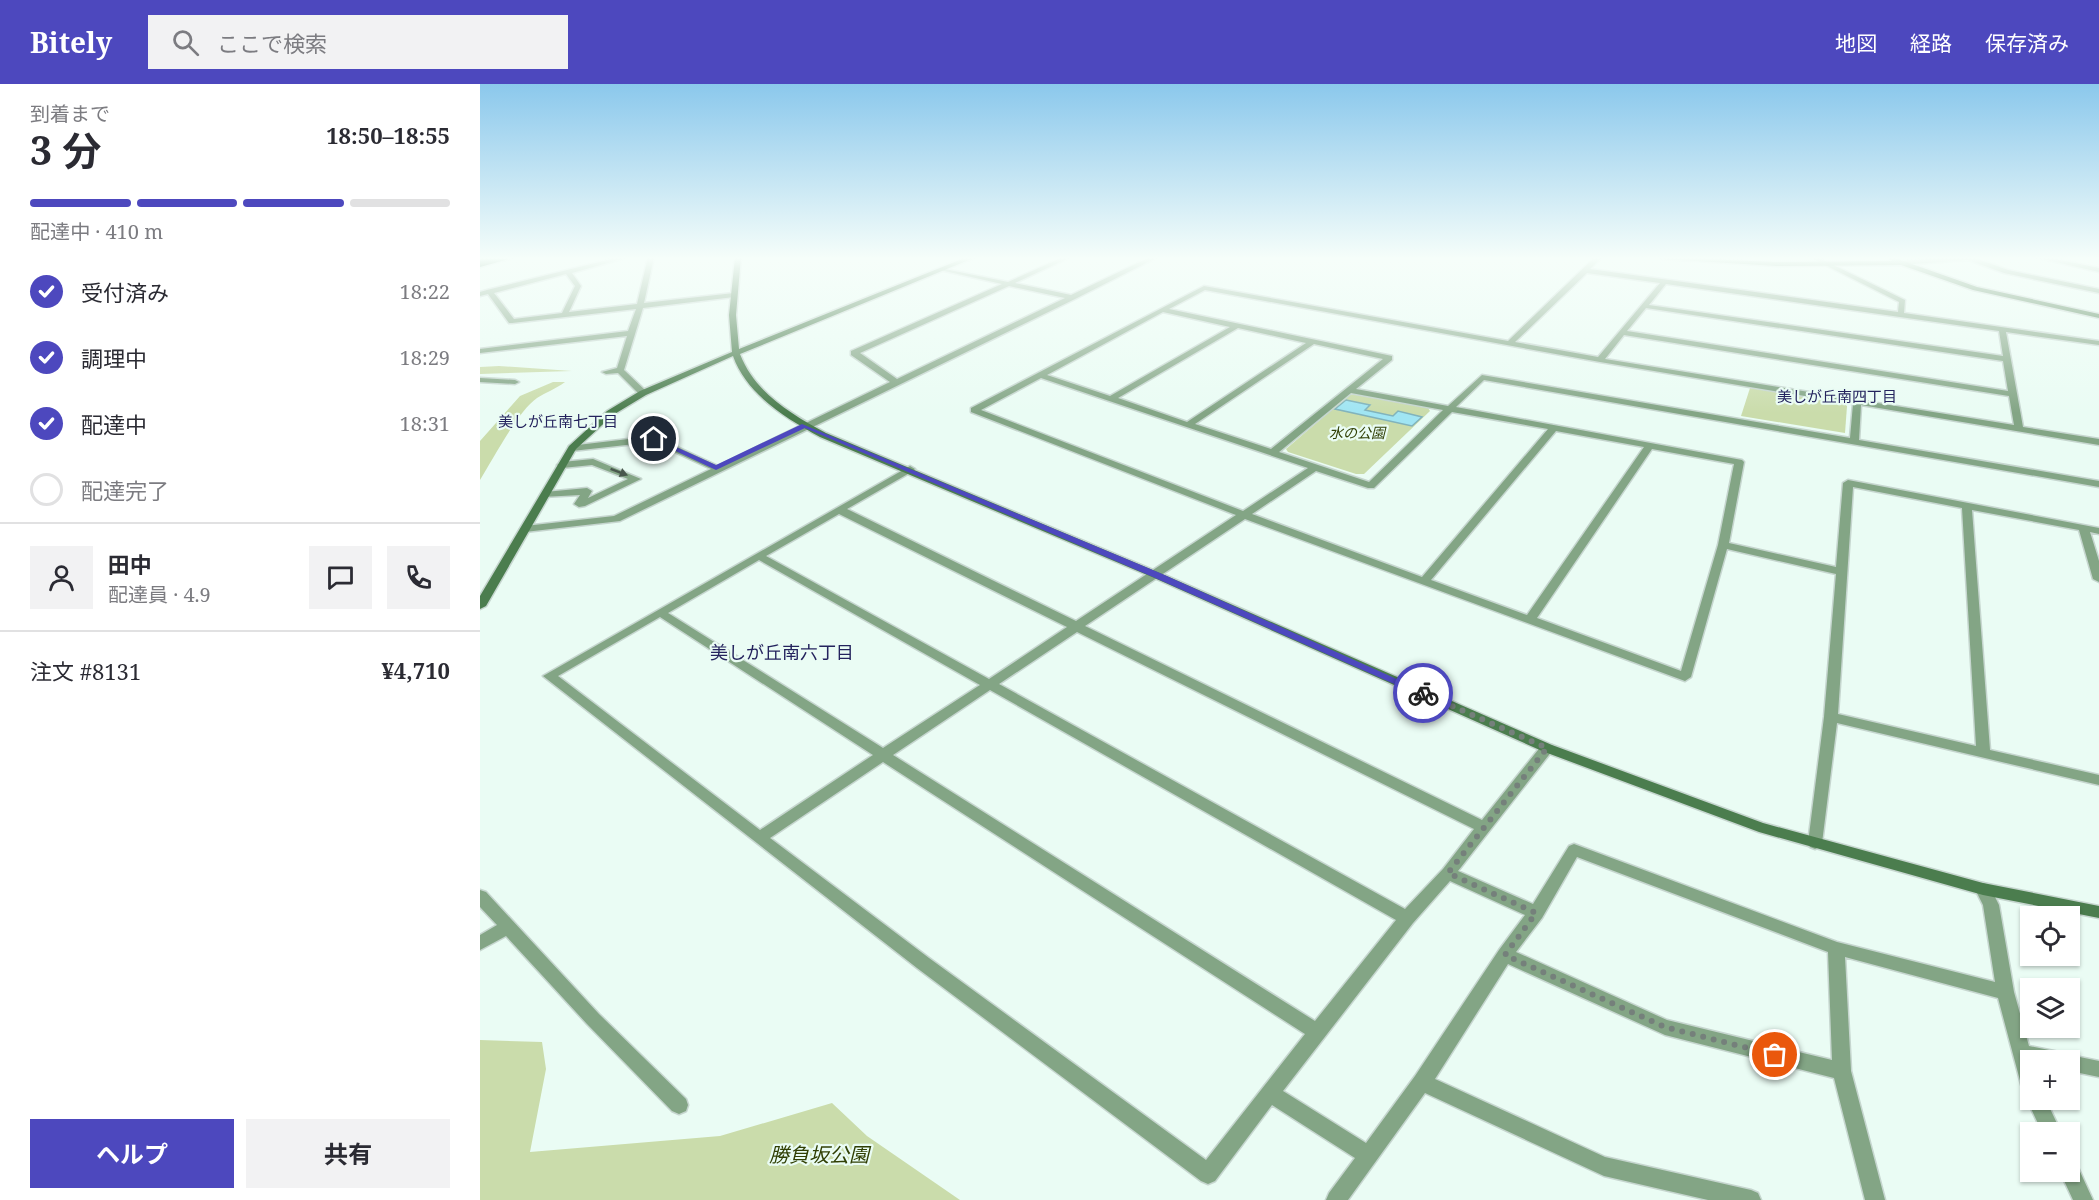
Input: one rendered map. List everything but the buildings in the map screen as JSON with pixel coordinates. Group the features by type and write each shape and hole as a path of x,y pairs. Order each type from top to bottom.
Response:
{"street":[{"path":"503,309 512,321 612,309"},
{"path":"566,314 568,309"},
{"path":"620,370 639,309"},
{"path":"734,309 736,353 764,397 805,425 838,442 910,469 1156,575 1547,748 1759,827 1983,889 2099,912"},
{"path":"480,606 572,448 610,413 643,393 844,309"},
{"path":"895,382 854,353 953,309"},
{"path":"525,529 616,519 716,468 1050,309"},
{"path":"1319,309 1599,360 2099,442"},
{"path":"1509,344 1547,309"},
{"path":"1599,360 1642,309"},
{"path":"1665,309 2008,359"},
{"path":"1866,309 2096,343 2099,355"},
{"path":"1901,314 1902,309"},
{"path":"2067,309 2099,316"},
{"path":"1271,453 1349,390 1389,358 1162,310 974,410 1244,515 1685,677 1723,545 1739,462 1349,390"},
{"path":"1111,399 1236,326"},
{"path":"2002,329 2019,429"},
{"path":"480,351 630,333"},
{"path":"1623,333 2013,394"},
{"path":"1188,425 1312,342"},
{"path":"620,370 643,393"},
{"path":"606,372 620,370"},
{"path":"1040,375 1313,469 1371,486 1482,377 2099,484"},
{"path":"480,380 515,382"},
{"path":"1854,442 1857,402"},
{"path":"1424,581 1553,429"},
{"path":"572,448 654,439 716,468"},
{"path":"1529,621 1649,447"},
{"path":"545,495 587,491 579,504 585,503 636,479 593,462 562,465"},
{"path":"910,469 549,676 923,963 1208,1174 1407,918 1448,873 1547,748"},
{"path":"760,837 1313,469"},
{"path":"1815,843 1831,717 1848,483 2099,531"},
{"path":"1967,505 1983,753"},
{"path":"840,510 1483,827"},
{"path":"2084,529 2099,579"},
{"path":"1723,545 1842,573"},
{"path":"759,556 1407,918"},
{"path":"661,613 1317,1032"},
{"path":"1831,717 2099,780"},
{"path":"1336,1200 1422,1082 1505,955 1536,913 1574,850 1836,948 2005,992"},
{"path":"1448,873 1536,913"},
{"path":"1983,889 1991,905 2005,992 2022,1050"},
{"path":"480,896 593,1019 679,1105"},
{"path":"480,943 509,926"},
{"path":"1836,948 1842,1071 1875,1200"},
{"path":"1505,955 1665,1027 1842,1071"},
{"path":"2080,1065 2099,1068"},
{"path":"1422,1082 1604,1166 1751,1200"},
{"path":"1270,1094 1367,1155"},
{"path":"2075,1182 2083,1200"}],"green space":[{"path":"499,366 572,371 480,374 480,367"},
{"path":"553,382 565,382 537,398 522,413 480,480 480,441 520,396"},
{"path":"1750,388 1843,403 1847,406 1845,433 1741,416"},
{"name":"水の公園","path":"1356,394 1428,408 1430,411 1364,474 1356,474 1288,452 1286,449 1349,395"},
{"name":"勝負坂公園","path":"480,1040 542,1042 546,1069 530,1152 720,1136 832,1103 867,1136 960,1200 480,1200"}],"water":[{"path":"1346,400 1370,405 1365,410 1393,416 1398,411 1422,417 1412,426 1335,409"}],"way so far":[{"path":"1423,693 1547,748 1448,873 1536,913 1505,955 1665,1027 1775,1055"}],"district":[{"name":"美しが丘南四丁目","path":"1837,397"},
{"name":"美しが丘南七丁目","path":"558,422"},
{"name":"美しが丘南六丁目","path":"782,653"}],"route":[{"path":"654,439 716,468 805,425 838,442 910,469 1423,693"}]}
